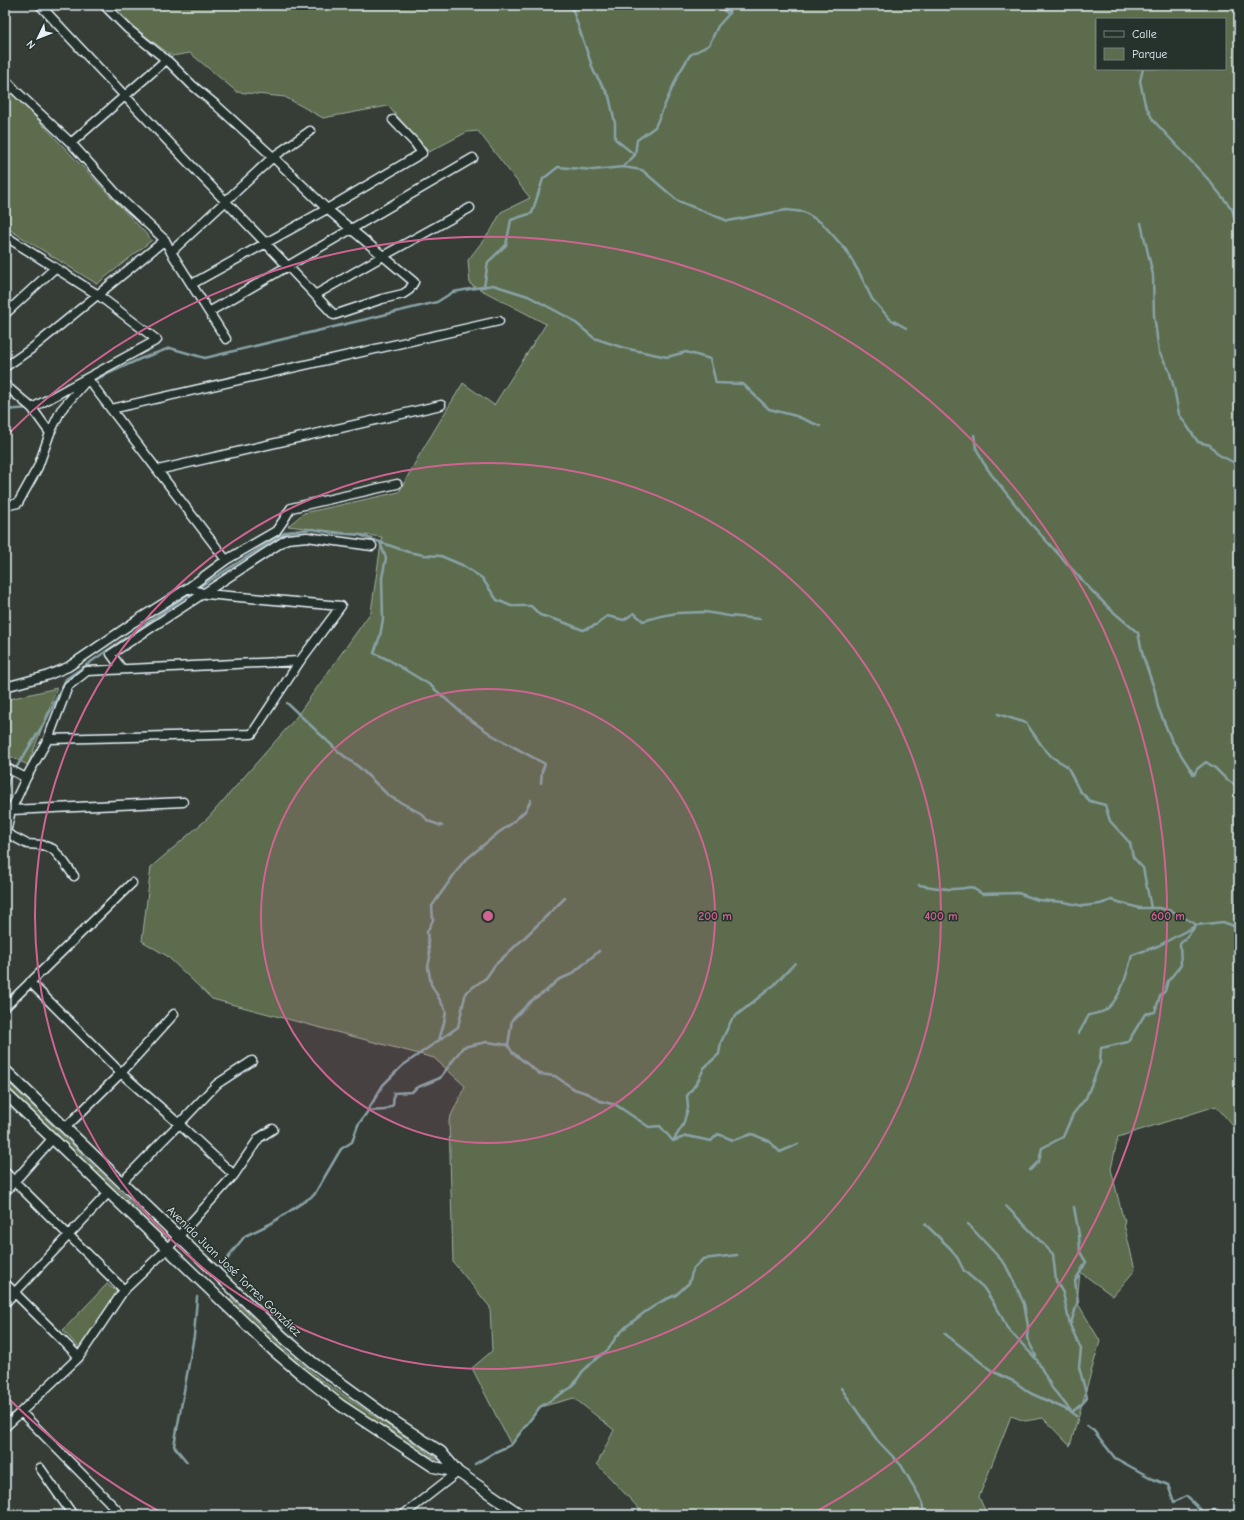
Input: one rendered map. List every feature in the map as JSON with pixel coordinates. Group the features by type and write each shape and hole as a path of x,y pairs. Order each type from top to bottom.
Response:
{"main road":[{"name":"Avenida Juan José Torres González","path":"5,1070 283,1337 312,1362 392,1420 441,1452 458,1472 521,1515"},
{"name":"Avenida Juan José Torres González","path":"5,1093 274,1351 300,1373 340,1405 434,1467 458,1472"},
{"path":"196,1275 207,1263"}],"street":[{"path":"40,5 124,97 227,201 334,315 382,299 403,294 408,290 414,282 327,209 273,157 166,60 128,29 104,5"},
{"path":"71,143 166,60"},
{"path":"5,79 71,143 123,201 165,240 226,339"},
{"path":"192,284 327,209 422,153 415,143 393,120"},
{"path":"171,252 273,157 310,131"},
{"path":"209,312 473,158"},
{"path":"315,295 470,208"},
{"path":"5,236 98,295 158,340 32,408"},
{"path":"5,367 31,349 165,240"},
{"path":"5,314 55,268"},
{"path":"111,409 499,321"},
{"path":"88,379 226,560"},
{"path":"5,506 18,503 38,467 50,433 61,410 88,379"},
{"path":"5,385 32,408 50,433"},
{"path":"158,470 442,406"},
{"path":"5,687 46,676 68,667 134,622 188,588 226,560 276,531 284,521 291,508 397,484"},
{"path":"122,669 112,654 288,538 307,537 372,546"},
{"path":"48,739 252,734 300,661 341,606 204,593 188,588"},
{"path":"74,876 53,849 42,845 27,844 5,835 10,810 48,739 68,686 87,671 300,661"},
{"path":"5,766 26,778"},
{"path":"10,810 183,802"},
{"path":"5,1006 132,883"},
{"path":"30,982 121,1073 180,1124 234,1175"},
{"path":"65,1128 121,1073 174,1014"},
{"path":"122,1182 180,1124 217,1084 252,1061"},
{"path":"5,1427 79,1356 124,1290 168,1248 234,1175 259,1138 273,1129"},
{"path":"5,1192 53,1138"},
{"path":"5,1172 124,1290"},
{"path":"5,1303 109,1192"},
{"path":"5,1283 79,1356"},
{"path":"21,1412 122,1515"},
{"path":"40,1468 74,1515"},
{"path":"403,1515 458,1472"}],"green space":[{"path":"111,5 1239,5 1239,1133 1216,1106 1118,1137 1111,1169 1123,1218 1125,1219 1124,1224 1135,1270 1113,1296 1080,1272 1077,1302 1100,1341 1070,1446 1043,1418 1025,1421 1011,1416 979,1497 987,1515 645,1515 597,1464 614,1430 574,1398 540,1407 511,1445 472,1368 492,1351 490,1307 453,1262 449,1120 465,1086 434,1058 212,999 167,956 142,941 151,867 208,818 294,720 371,612 382,537 288,526 304,513 399,492 463,383 494,405 546,324 470,284 468,260 492,229 501,212 530,198 478,131 467,132 429,152 388,106 323,118 285,97 237,92 190,53 172,56 127,22"},
{"path":"5,85 152,240 97,284 5,227"},
{"path":"57,688 28,765 5,754 5,700"},
{"path":"5,1079 167,1237 163,1241 5,1087"},
{"path":"107,1284 120,1294 80,1349 63,1330"},
{"path":"232,1298 289,1353 323,1381 439,1460 414,1449 313,1380 228,1303"}],"waterway":[{"path":"571,5 594,72 609,96 615,123 615,139 635,155"},
{"path":"718,5 729,14"},
{"path":"623,167 635,155 637,140 655,127 678,75 690,55 709,45 718,26 729,14 730,5"},
{"path":"1143,70 1140,81 1145,104 1153,120 1207,178 1232,209 1239,232"},
{"path":"484,287 488,262 506,245 511,220 532,213 543,179 558,167 593,170 623,167 642,170 678,201 728,221 786,210 804,212 822,223 846,250 872,299 890,319 906,328"},
{"path":"1141,223 1153,275 1154,315 1159,352 1169,370 1179,414 1198,442 1210,445 1219,455 1239,465"},
{"path":"92,381 140,359 170,348 205,358 437,302 453,292 493,285 528,296 571,319 594,338 624,348 667,357 686,352 710,359 716,383 743,384 769,409 796,416 820,426"},
{"path":"5,410 29,408"},
{"path":"974,435 976,448 983,462 1030,523 1093,592 1138,633 1143,656 1155,691 1158,707 1171,739 1194,775 1197,769 1206,762 1215,768 1227,780 1239,787"},
{"path":"201,586 286,532 312,529 334,533 360,535 408,552 441,556 462,565 482,578 497,600 511,606 531,606 540,615 583,630 596,625 607,616 624,620 634,613 643,621 677,613 705,612 760,619"},
{"path":"380,543 386,558 382,578 383,619 380,636 374,653 389,660 430,685 465,716 492,735 545,764 542,771 541,783"},
{"path":"5,796 9,779 45,722 66,679 189,594"},
{"path":"287,703 389,796 422,814 428,821 442,826"},
{"path":"998,714 1026,723 1042,746 1052,757 1067,766 1079,790 1090,801 1105,805 1110,821 1130,843 1133,857 1143,868 1151,908"},
{"path":"439,1040 446,1011 431,984 428,967 430,957 427,932 433,920 432,906 463,862 511,824 525,811 531,800"},
{"path":"919,885 951,889 971,887 982,894 1018,893 1038,900 1064,902 1083,906 1100,904 1112,900 1139,908 1159,908 1172,911 1197,925"},
{"path":"368,1110 383,1085 402,1066 458,1027 466,992 486,978 495,965 565,898"},
{"path":"1079,1033 1089,1015 1104,1011 1115,1001 1122,986 1132,955 1158,946 1197,925 1223,922 1239,928"},
{"path":"1030,1170 1039,1161 1042,1148 1063,1137 1073,1114 1086,1098 1100,1063 1101,1048 1128,1042 1145,1014 1155,1012 1160,996 1165,991 1168,981 1181,965 1180,944 1197,925"},
{"path":"508,1045 512,1020 532,1000 546,991 558,980 572,974 599,951"},
{"path":"673,1141 683,1125 688,1108 687,1096 698,1081 704,1068 719,1054 721,1042 732,1019 773,986 795,963"},
{"path":"220,1271 232,1252 245,1236 270,1224 314,1195 341,1149 352,1142 358,1125 368,1111 385,1110 393,1105 394,1093 412,1092 416,1088 440,1078 463,1047 487,1042 508,1045 512,1052 540,1074 555,1076 574,1089 589,1094 600,1101 616,1105 649,1127 660,1126 673,1141 687,1136 711,1141 718,1134 733,1140 752,1134 769,1141 780,1152 798,1144"},
{"path":"925,1224 951,1249 964,1271 983,1287 1000,1313 1007,1328 1037,1360 1052,1388 1072,1412 1083,1403 1087,1397 1079,1367 1081,1349 1070,1325 1063,1293 1056,1281 1053,1254 1006,1206"},
{"path":"1071,1323 1078,1301 1075,1281 1086,1262 1080,1252 1079,1235 1074,1207"},
{"path":"968,1224 1005,1264 1024,1304 1028,1326 1027,1338 1036,1356"},
{"path":"475,1464 495,1452 511,1445 540,1407 572,1387 583,1371 608,1350 616,1337 627,1326 662,1301 676,1295 689,1283 693,1269 703,1259 737,1255"},
{"path":"187,1462 174,1446 194,1336 197,1297"},
{"path":"944,1333 992,1371 1015,1382 1030,1393 1072,1412 1076,1416"},
{"path":"841,1388 877,1440 901,1465 922,1501 924,1515"},
{"path":"1087,1426 1094,1431 1115,1458 1153,1479 1168,1485 1174,1502 1186,1496 1202,1511 1217,1510 1226,1514 1239,1512"}]}
